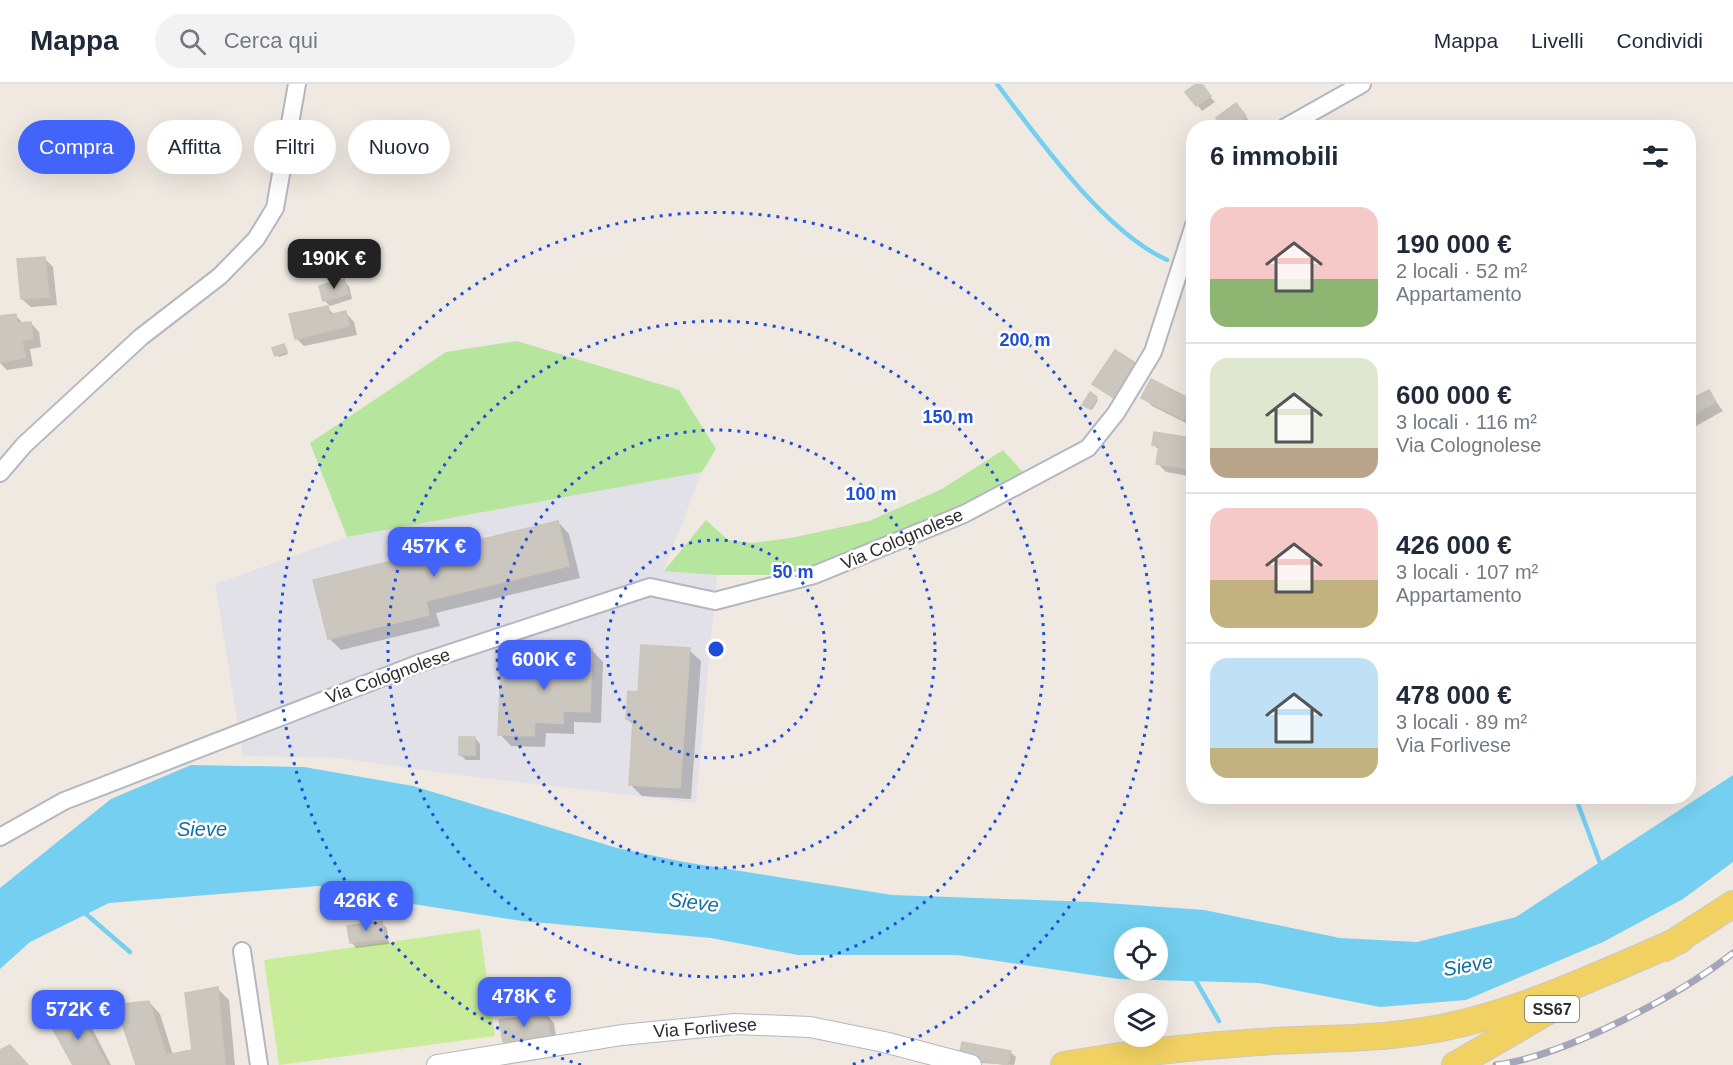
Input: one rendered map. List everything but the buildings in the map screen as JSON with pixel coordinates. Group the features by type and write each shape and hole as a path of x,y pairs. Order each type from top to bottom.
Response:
{"main road":[{"name":"SS67","path":"1455,1065 1490,1043 1680,940 1733,904"},
{"path":"1064,1065 1260,1042 1359,1038 1425,1031 1500,1011 1558,992 1680,940"}],"street":[{"path":"0,473 24,445 141,337 220,276 256,239 275,208 297,84"},
{"path":"1298,120 1362,84"},
{"name":"Via Colognolese","path":"0,837 64,801 420,663 650,587 715,601 814,575 964,514 1088,448 1101,434 1136,383 1153,352 1186,250"},
{"path":"242,951 259,1065"},
{"name":"Via Forlivese","path":"437,1065 551,1049 622,1035 735,1024 772,1024 821,1029 884,1042 971,1065"}],"shaded area":[{"path":"702,472 664,570 717,575 696,803 450,774 339,758 243,756 215,584 347,537"}],"green space":[{"path":"517,341 679,390 716,449 702,472 347,537 310,443 446,352"},
{"path":"1003,450 1029,479 814,575 717,575 664,571 706,520 728,540 751,543 791,538 869,521 942,489"},
{"path":"480,929 495,1036 279,1065 264,960"}],"water":[{"name":"Sieve","path":"191,765 304,767 413,786 617,848 684,862 892,895 1092,902 1204,910 1340,938 1417,942 1516,917 1689,804 1696,804 1696,799 1733,775 1733,862 1683,899 1603,942 1466,1000 1380,1007 1259,983 1168,980 1168,927 1114,927 1114,978 957,955 798,955 711,938 522,921 319,886 109,903 30,942 0,969 0,888 111,799"}],"waterway":[{"path":"997,84 1053,157 1097,206 1143,246 1167,260"},
{"path":"1578,804 1600,863"},
{"path":"86,914 130,952"},
{"path":"1196,981 1219,1021"}],"railway":[{"path":"1496,1065 1554,1050 1620,1022 1683,987 1733,953"}]}
